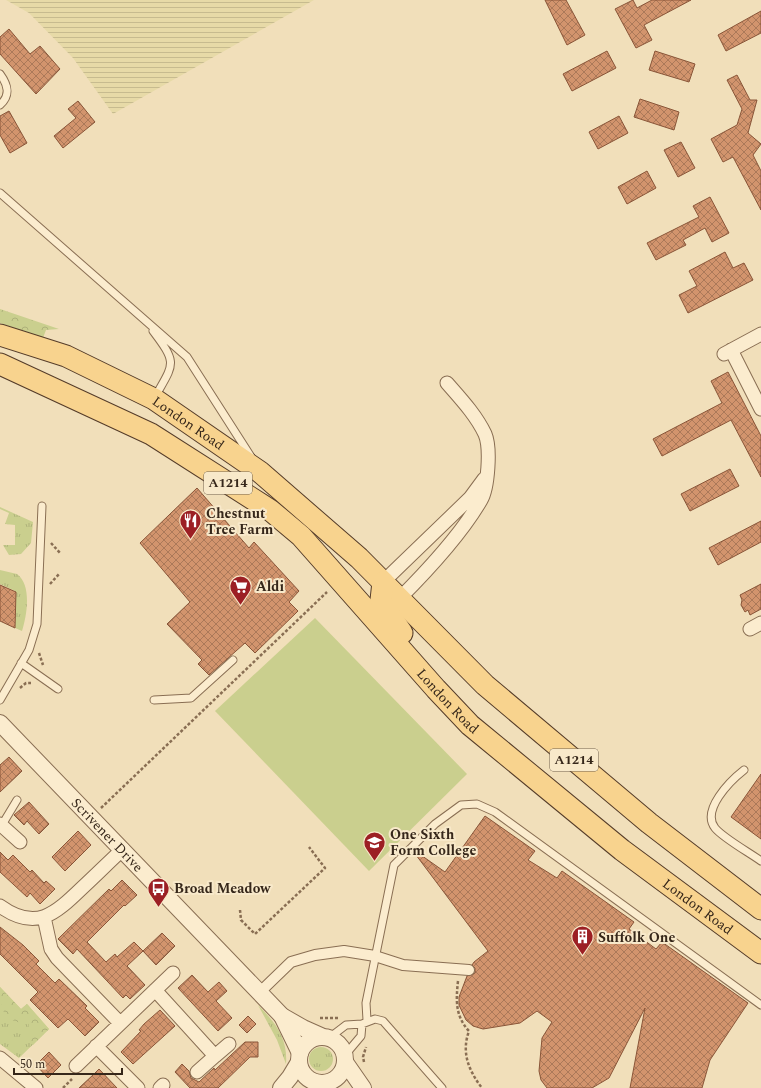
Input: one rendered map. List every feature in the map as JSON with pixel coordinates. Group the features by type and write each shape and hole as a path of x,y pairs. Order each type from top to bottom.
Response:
{"main road":[{"name":"A1214","path":"0,335 66,356 154,399"},
{"name":"London Road","path":"0,364 151,434 270,510 301,536 436,690 470,725 622,850 761,953"},
{"name":"London Road","path":"154,399 260,472 359,558 388,594 485,685 649,823 761,909"},
{"path":"340,580 364,595 388,594 392,621 413,648 473,710 515,763"}],"street":[{"path":"761,334 727,352 761,409"},
{"path":"388,594 422,576 482,499 487,474 488,451 486,436 472,412 447,383"},
{"path":"388,594 470,498 487,474"},
{"name":"Scrivener Drive","path":"0,723 92,816 282,1016 303,1028 325,1037"},
{"path":"2,830 20,842"},
{"path":"0,906 18,916 34,919 44,917 60,909 123,849"},
{"path":"44,917 51,949 57,958 120,1023"},
{"path":"260,992 291,962 315,955 344,951 375,956 403,966 469,970"},
{"path":"76,1066 173,973"},
{"path":"155,990 215,1056"},
{"name":"Scrivener Drive","path":"282,1016 299,1057"},
{"path":"281,1088 290,1077 305,1044 310,1039 325,1037 338,1042 345,1059 363,1088"},
{"path":"197,1072 229,1044"},
{"path":"96,1046 138,1088"},
{"path":"299,1057 301,1071 306,1077 323,1085 339,1076 345,1059"},
{"path":"0,1058 36,1088"}],"lane":[{"path":"0,74 8,91 6,99 0,105"},
{"name":"London Road","path":"0,193 187,357 247,448 260,472"},
{"name":"London Road","path":"143,318 168,351 171,368 154,399"},
{"path":"0,700 29,650 37,624 42,506"},
{"path":"154,700 191,698 233,660"},
{"path":"21,663 58,689"},
{"path":"744,770 732,779 716,802 712,810 711,821 716,829 761,861"},
{"path":"2,830 17,800"},
{"path":"345,1059 361,1036 375,956 394,865 435,824 461,805 477,804 495,812 761,1005"},
{"path":"325,1037 346,1025 375,1019 383,1021 442,1088"}],"path":[{"path":"92,816 340,580"},
{"path":"15,693 26,683 33,683"},
{"path":"240,910 241,920 256,934 326,868 308,847"},
{"path":"459,970 456,1004 462,1023 468,1031 466,1037 466,1058 474,1076 482,1088"}],"shaded area":[{"path":"6,0 314,0 113,114 73,58 29,13"}],"green space":[{"path":"0,309 59,329 46,330 43,338 0,323"},
{"path":"0,507 33,522 31,543 21,554 9,555 3,545 15,545 15,525 5,524 9,513 0,509"},
{"path":"0,570 17,574 25,585 27,609 22,631 15,628 15,591 0,584"},
{"path":"315,618 467,774 369,871 215,711"},
{"path":"0,987 21,1009 27,1004 49,1029 19,1058 0,1044"},
{"path":"0,987 21,1009 27,1004 49,1029 33,1045 29,1039 29,1024 14,1021 8,1017 2,1008"},
{"path":"258,1005 280,1032 285,1047 286,1064 277,1040"},
{"path":"321,1047 330,1050 333,1059 330,1068 321,1071 312,1068 309,1059 312,1050"}],"building":[{"path":"545,0 566,0 585,35 567,45"},
{"path":"633,0 637,8 652,0 691,0 644,25 652,40 636,48 615,9"},
{"path":"761,11 761,33 726,51 718,35"},
{"path":"9,29 30,54 40,46 60,69 36,94 0,54 0,37"},
{"path":"607,51 616,68 572,91 563,74"},
{"path":"655,51 695,64 689,82 649,70"},
{"path":"737,75 750,100 757,100 748,133 761,144 753,155 761,171 761,210 733,157 723,162 711,139 737,125 742,109 727,80"},
{"path":"640,99 679,112 674,130 634,117"},
{"path":"78,101 95,122 63,148 54,136 76,118 68,109"},
{"path":"9,111 27,143 10,153 0,135 0,116"},
{"path":"619,116 628,133 598,149 589,132"},
{"path":"681,142 695,168 678,177 664,150"},
{"path":"647,171 656,188 627,204 618,187"},
{"path":"710,197 729,233 712,242 705,228 683,240 686,245 656,260 647,243 699,217 693,206"},
{"path":"725,252 733,268 744,263 753,280 688,313 679,295 697,286 689,271"},
{"path":"728,372 761,436 761,477 731,420 662,456 653,439 722,403 711,381"},
{"path":"730,469 739,486 690,511 681,494"},
{"path":"197,488 249,548 254,542 299,591 289,602 298,611 255,653 245,643 209,675 198,664 202,660 167,624 190,602 140,543"},
{"path":"761,521 761,542 718,565 709,548"},
{"path":"761,584 761,609 750,615 748,610 745,612 741,605 742,600 740,595"},
{"path":"0,585 16,592 15,628 0,621"},
{"path":"9,757 22,771 0,792 0,765"},
{"path":"761,774 761,839 731,817"},
{"path":"29,802 49,824 39,834 27,821 24,825 14,815"},
{"name":"Suffolk One","path":"485,816 535,851 528,860 557,878 562,871 634,922 629,929 656,949 662,942 748,1003 710,1060 702,1088 630,1088 645,1008 609,1078 592,1088 547,1088 541,1080 539,1071 542,1038 552,1022 537,1011 520,1023 483,1029 473,1026 466,1020 459,1005 459,997 467,976 475,973 475,968 472,965 488,951 416,855 418,853 445,872"},
{"path":"78,831 91,845 65,871 52,857"},
{"path":"0,852 8,860 13,855 30,872 32,870 44,883 46,881 55,889 40,904 30,893 27,897 0,872"},
{"path":"122,880 137,895 125,906 124,905 87,942 106,962 115,954 117,957 134,942 143,951 127,966 145,985 130,999 126,995 123,998 77,949 73,954 58,939 109,889 111,891"},
{"path":"0,927 23,945 39,961 36,964 55,983 59,979 87,1006 85,1008 99,1022 85,1036 68,1019 58,1028 30,1000 38,992 0,954"},
{"path":"162,933 175,946 156,965 143,951"},
{"path":"192,975 208,992 219,982 227,991 216,1001 232,1018 218,1031 178,988"},
{"path":"160,1010 175,1026 133,1064 121,1052 141,1031 139,1030 144,1024"},
{"path":"248,1016 256,1024 247,1033 239,1025"},
{"path":"245,1042 258,1042 258,1057 250,1057 218,1088 190,1088 175,1072 182,1064 189,1071 191,1078 199,1082 214,1068 215,1070"},
{"path":"49,1052 61,1065 48,1078 36,1065"},
{"path":"99,1069 117,1088 79,1088 94,1074"}],"place":[{"name":"Chestnut Tree Farm","path":"190,540"},
{"name":"Aldi","path":"240,606"},
{"name":"One Sixth Form College","path":"375,862"},
{"name":"Broad Meadow","path":"159,908"},
{"name":"Suffolk One","path":"582,956"}]}
